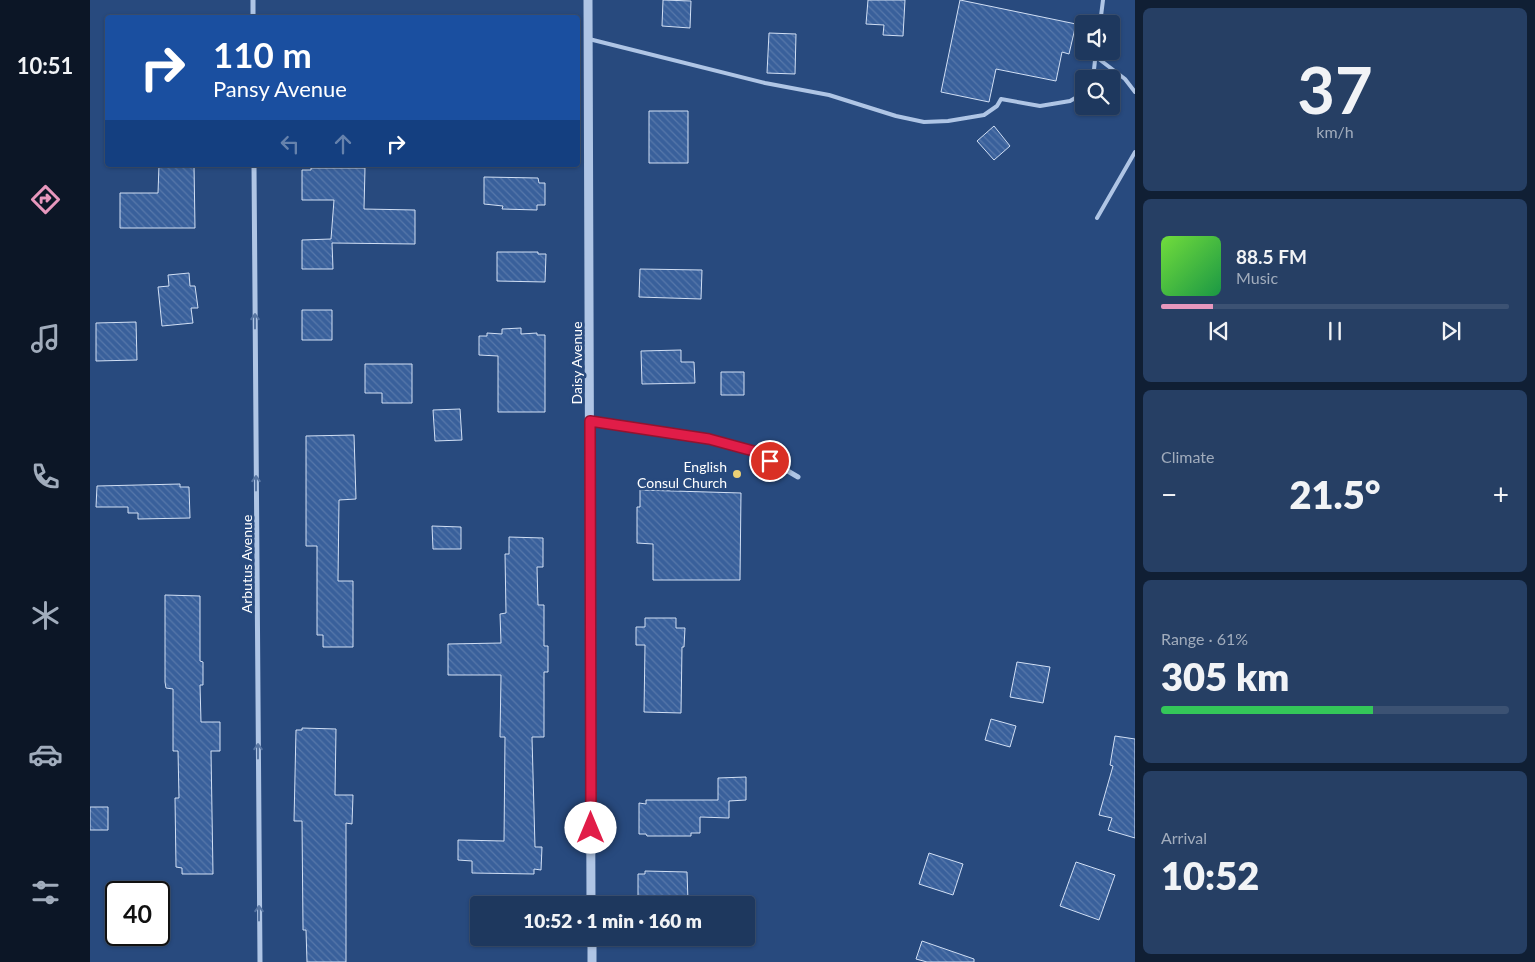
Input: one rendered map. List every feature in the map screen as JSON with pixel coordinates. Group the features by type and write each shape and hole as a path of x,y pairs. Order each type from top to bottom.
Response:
{"street":[{"path":"253,0 253,15"},
{"name":"Daisy Avenue","path":"588,0 591,896"},
{"name":"Arbutus Avenue","path":"254,167 260,962"},
{"path":"590,421 709,439 757,452 798,477"},
{"path":"592,946 592,962"}],"lane":[{"path":"1101,15 1103,0"},
{"path":"588,39 765,83 829,96 896,116 924,122 948,121 984,115 1002,100 1040,106 1070,101 1075,98"},
{"path":"1103,60 1125,79 1135,92"},
{"path":"1097,218 1135,152"}],"building":[{"path":"663,0 691,1 690,28 662,26"},
{"path":"868,0 905,0 903,36 883,35 884,25 866,24"},
{"path":"960,0 1075,24 1069,54 1062,52 1056,81 996,69 989,102 941,92"},
{"path":"769,33 796,34 795,74 767,73"},
{"path":"649,111 688,111 688,163 649,163"},
{"path":"994,126 1010,146 994,160 977,141"},
{"path":"159,167 194,167 195,228 120,228 120,193 158,193"},
{"path":"311,168 365,168 364,209 415,210 415,244 332,243 333,269 302,269 302,240 331,239 334,200 302,200 302,170 311,170"},
{"path":"484,177 538,178 539,183 545,183 545,205 537,205 537,210 502,209 503,206 484,204"},
{"path":"497,252 538,252 538,254 546,254 545,282 497,281"},
{"path":"640,269 702,270 701,299 639,297"},
{"path":"189,273 190,286 195,286 198,308 191,308 193,323 162,326 158,287 169,286 168,275"},
{"path":"302,310 332,310 332,340 302,340"},
{"path":"136,322 137,360 96,361 96,323"},
{"path":"521,328 521,334 537,333 537,335 545,335 545,412 498,412 498,356 479,355 479,336 487,336 487,333 502,334 502,329"},
{"path":"681,350 681,362 694,362 695,383 642,384 641,351"},
{"path":"365,364 412,364 412,403 382,403 382,393 365,393"},
{"path":"721,372 744,372 744,395 721,395"},
{"path":"460,409 462,440 435,441 433,410"},
{"path":"354,435 356,499 339,500 338,581 353,581 353,647 323,647 323,635 317,635 317,546 306,546 306,436"},
{"path":"180,484 180,487 189,487 190,518 138,519 138,513 128,513 128,507 96,507 97,486"},
{"path":"640,490 741,493 740,580 653,580 653,544 637,543 637,507 640,507"},
{"path":"432,526 461,527 461,549 433,549"},
{"path":"509,537 543,538 543,567 537,567 538,605 544,605 544,646 548,646 548,672 544,672 544,737 532,737 535,847 542,847 541,870 534,869 534,874 472,873 472,861 458,860 458,840 504,841 505,737 500,737 501,675 448,675 448,644 501,643 500,614 506,613 505,554 509,554"},
{"path":"165,595 200,596 200,661 203,662 203,685 200,685 201,722 220,722 220,751 211,751 213,874 182,874 182,868 176,867 175,798 179,798 178,751 173,751 173,689 166,688 165,682"},
{"path":"645,618 676,618 676,628 685,628 684,647 682,647 681,713 644,712 645,645 636,645 636,627 645,627"},
{"path":"1017,662 1050,667 1043,703 1010,697"},
{"path":"991,719 1016,726 1010,747 985,740"},
{"path":"302,728 336,729 335,795 353,795 352,824 346,823 346,962 307,962 306,930 303,930 302,821 294,821 296,730 302,730"},
{"path":"1115,736 1135,739 1135,838 1108,830 1112,818 1099,815 1113,766 1110,765"},
{"path":"746,777 746,800 729,801 729,818 700,817 700,833 691,833 691,836 647,836 646,834 639,834 639,803 646,804 646,800 718,800 718,778"},
{"path":"90,807 108,807 108,830 90,830"},
{"path":"929,853 963,864 953,895 919,884"},
{"path":"1076,862 1115,875 1099,920 1060,906"},
{"path":"645,871 687,872 688,896 638,896 638,874 645,874"},
{"path":"922,941 974,959 974,962 927,962 916,959"}],"place":[{"name":"English Consul Church","path":"737,474"}],"route":[{"path":"591,828 590,421 709,439 757,452 770,461"}]}
